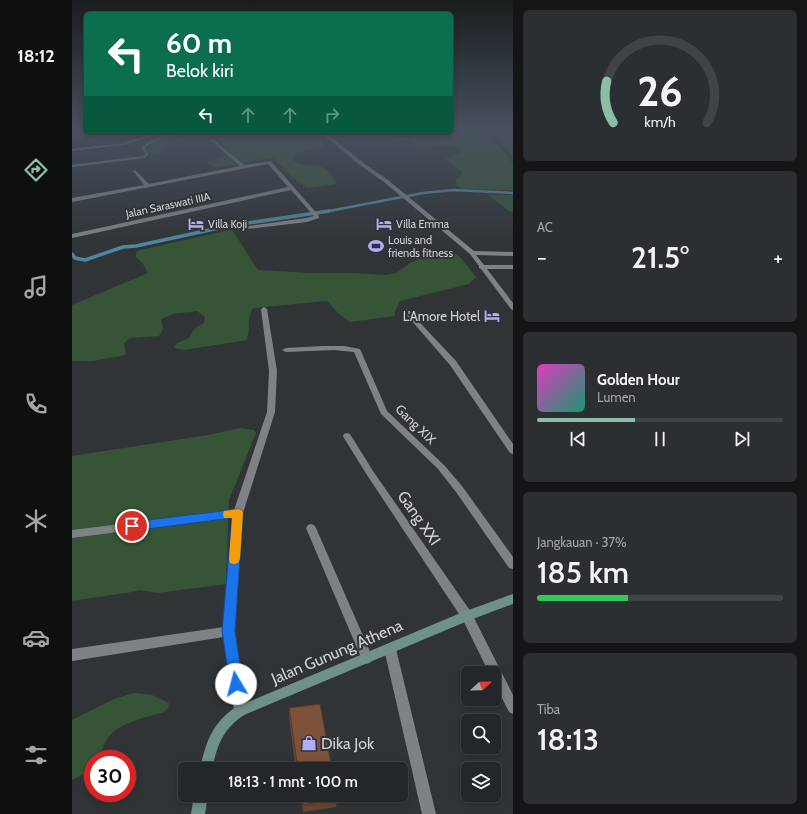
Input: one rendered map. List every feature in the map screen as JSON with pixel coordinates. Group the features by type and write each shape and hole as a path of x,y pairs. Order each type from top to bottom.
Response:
{"street":[{"path":"72,200 232,168"},
{"path":"249,228 307,220 317,217 274,168"},
{"path":"368,168 472,253 513,308"},
{"path":"135,171 147,185"},
{"name":"Jalan Saraswati IIIA","path":"72,236 292,188"},
{"path":"472,253 513,254"},
{"path":"481,267 513,267"},
{"path":"240,711 229,631 238,513 271,412 273,371 264,309"},
{"path":"406,311 459,372 513,451"},
{"name":"Gang XIX","path":"286,350 354,349 357,351 384,412 441,467 459,488 513,565"},
{"name":"Gang XXI","path":"347,436 370,473 467,616 513,708"},
{"path":"72,534 238,513"},
{"path":"311,528 367,658"},
{"name":"Jalan Gunung Athena","path":"208,762 211,746 219,729 231,716 240,711 467,616 513,599"},
{"path":"72,655 229,631"},
{"path":"390,648 429,814"},
{"path":"198,814 200,802"}],"green space":[{"path":"283,168 322,168 331,174 336,184 307,188 293,178"},
{"path":"457,168 513,168 513,190 463,189 456,185 456,180 461,176 461,171"},
{"path":"488,195 513,195 513,212 509,211"},
{"path":"230,230 233,231 258,270 387,275 396,273 410,263 429,255 451,251 460,257 476,277 469,284 400,301 395,312 395,316 350,322 339,314 327,301 253,308 249,320 247,340 184,350 174,348 177,343 189,338 194,329 204,323 205,317 197,311 173,314 161,319 163,329 159,336 130,338 124,343 126,355 93,361 72,361 72,305 148,273 143,264 136,257 136,252 140,250"},
{"path":"240,428 254,430 256,433 229,500 226,584 158,593 140,590 72,601 72,456 208,435"},
{"path":"134,693 152,695 169,703 168,708 164,712 140,719 117,729 106,741 102,750 84,750 84,774 72,780 72,720 114,699"}],"building":[{"name":"Dika Jok","path":"320,704 331,762 297,762 289,708"},
{"path":"303,802 320,802 303,805"}],"waterway":[{"path":"324,212 423,193 453,190 513,193"},
{"path":"72,254 75,258 85,260 123,247 136,246 228,226 329,211"}],"slow traffic":[{"path":"228,514 238,513 234,559"}],"place":[{"name":"Villa Koji","path":"196,224"},
{"name":"Villa Emma","path":"384,224"},
{"name":"Louis and friends fitness","path":"376,246"},
{"name":"L'Amore Hotel","path":"492,316"},
{"name":"Dika Jok","path":"309,743"}],"route":[{"path":"132,526 238,513 229,631 236,684"}]}
